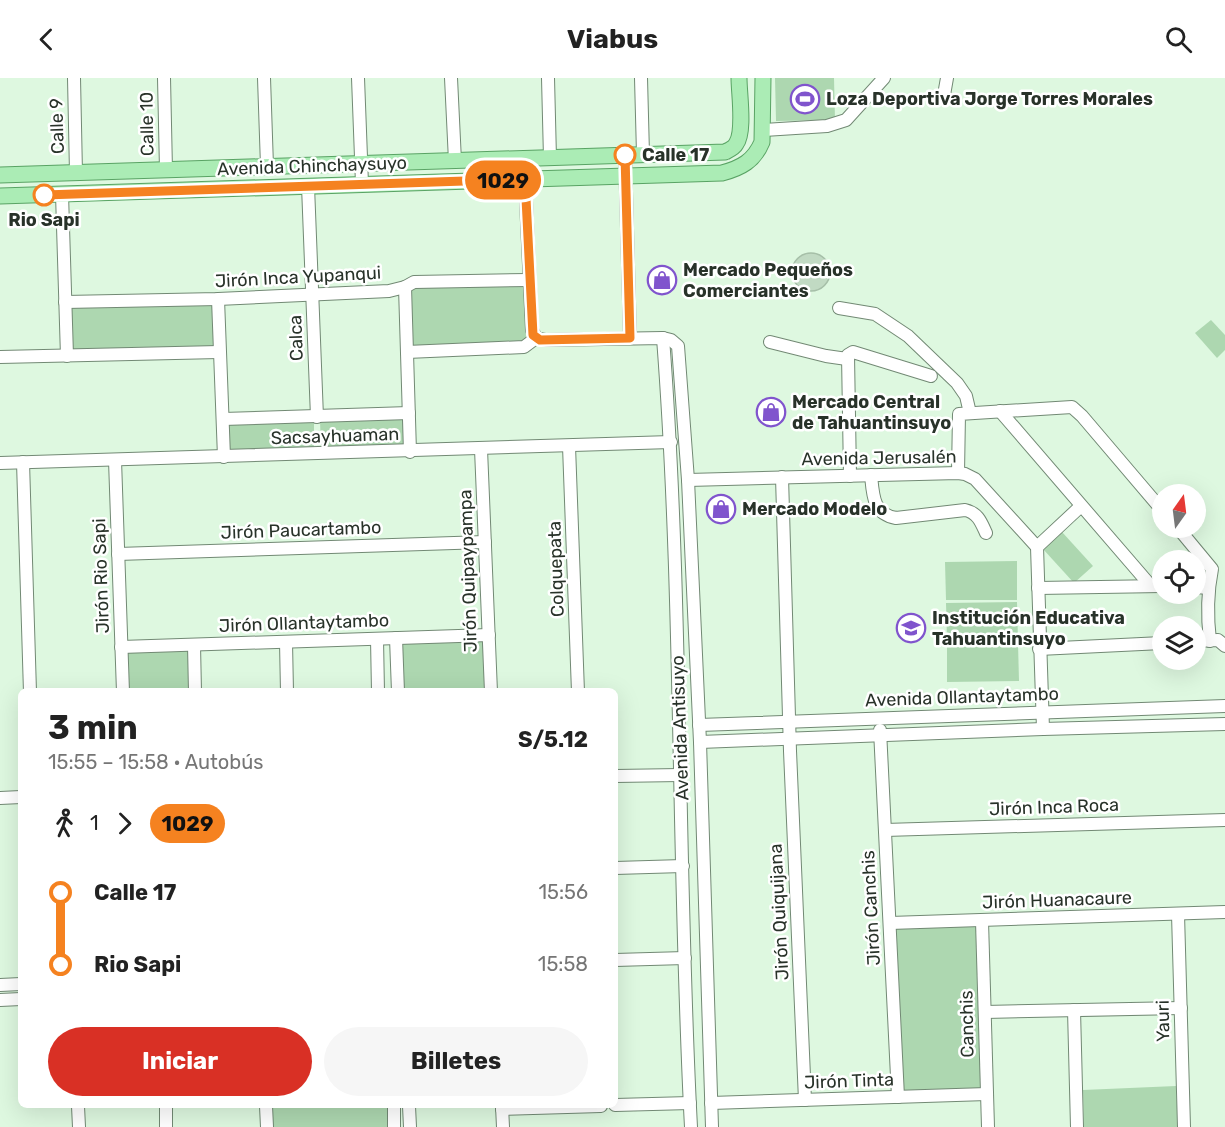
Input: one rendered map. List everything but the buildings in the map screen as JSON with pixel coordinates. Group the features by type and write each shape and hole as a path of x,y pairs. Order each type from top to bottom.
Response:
{"main road":[{"path":"625,155 725,152 734,147 740,132 739,78"},
{"path":"625,176 722,173 748,163 758,152 762,142 764,130 763,78"},
{"name":"Avenida Chinchaysuyo","path":"0,176 625,155"},
{"name":"Avenida Chinchaysuyo","path":"0,196 625,176"}],"street":[{"name":"Calle 9","path":"74,78 76,173"},
{"name":"Calle 10","path":"164,78 166,170"},
{"path":"264,78 267,166"},
{"path":"358,78 362,184"},
{"path":"452,78 455,160"},
{"path":"548,78 550,158"},
{"path":"641,78 643,154"},
{"path":"764,130 827,126 846,120 884,78"},
{"path":"944,95 947,78"},
{"path":"625,155 630,338"},
{"path":"525,179 532,330 536,338"},
{"name":"Calca","path":"308,186 317,417"},
{"path":"62,194 67,357"},
{"name":"Jirón Inca Yupanqui","path":"65,302 312,295 389,291 414,282 530,280"},
{"path":"405,287 410,452"},
{"path":"218,299 224,457"},
{"path":"839,308 875,314 908,336 957,383 966,396 958,473"},
{"path":"407,352 524,346 536,338 546,340 663,338"},
{"name":"Avenida Antisuyo","path":"691,1127 671,442 663,338 675,342 679,349 688,480 700,742 712,1127"},
{"path":"770,342 826,356 850,356 931,376"},
{"path":"0,357 219,352"},
{"path":"850,356 850,476"},
{"path":"965,413 1067,407 1077,410 1152,498"},
{"path":"999,411 1082,506 1152,581"},
{"path":"223,418 409,413"},
{"name":"Sacsayhuaman","path":"0,463 410,452 671,442"},
{"name":"Colquepata","path":"569,446 578,688"},
{"name":"Jirón Quipaypampa","path":"481,449 491,688"},
{"name":"Jirón Rio Sapi","path":"116,460 123,688"},
{"path":"23,462 30,688"},
{"name":"Avenida Jerusalén","path":"688,480 965,474 975,479 1037,547"},
{"path":"871,475 880,513 896,518 965,510 978,516 986,533"},
{"name":"Jirón Quiquijana","path":"782,477 789,740 805,1100"},
{"path":"1043,729 1037,547 1082,506"},
{"path":"1186,538 1196,550"},
{"name":"Jirón Paucartambo","path":"118,554 485,542"},
{"path":"1206,562 1212,569 1206,580"},
{"path":"1038,588 1152,585"},
{"path":"1205,604 1210,640"},
{"name":"Jirón Ollantaytambo","path":"121,647 489,635"},
{"path":"396,638 398,688"},
{"path":"377,639 378,688"},
{"path":"1206,640 1218,640 1225,645"},
{"path":"286,642 287,688"},
{"path":"1039,649 1152,643"},
{"path":"194,645 195,688"},
{"name":"Avenida Ollantaytambo","path":"699,725 1225,706"},
{"name":"Jirón Canchis","path":"879,718 898,1097"},
{"name":"Avenida Ollantaytambo","path":"700,742 1225,724"},
{"path":"618,776 680,775"},
{"path":"0,798 18,797"},
{"name":"Jirón Inca Roca","path":"885,830 1225,820"},
{"path":"618,868 683,867"},
{"name":"Jirón Huanacaure","path":"890,923 1225,912"},
{"name":"Yauri","path":"1178,914 1184,1127"},
{"name":"Canchis","path":"982,921 988,1127"},
{"path":"618,960 685,958"},
{"path":"0,985 18,984"},
{"path":"0,1000 18,999"},
{"path":"985,1012 1181,1008"},
{"path":"1074,1010 1077,1127"},
{"name":"Jirón Tinta","path":"711,1103 987,1094"},
{"path":"618,1105 690,1103"},
{"path":"78,1108 79,1127"},
{"path":"166,1108 166,1127"},
{"path":"266,1108 267,1127"},
{"path":"394,1108 394,1127"},
{"path":"409,1108 410,1127"},
{"path":"502,1108 503,1127"}],"green space":[{"name":"Loza Deportiva Jorge Torres Morales","path":"775,78 834,78 835,120 776,121"},
{"path":"525,284 527,343 412,347 409,288"},
{"path":"215,302 217,349 71,353 69,304"},
{"path":"1211,320 1225,335 1225,350 1217,358 1195,333"},
{"path":"405,417 406,447 321,450 320,420"},
{"path":"314,421 314,449 230,452 228,422"},
{"path":"1062,532 1093,566 1074,583 1043,549"},
{"path":"1017,561 1017,600 946,600 945,562"},
{"path":"1017,602 1018,641 947,641 946,603"},
{"path":"483,640 486,688 403,688 402,644"},
{"path":"1018,643 1019,681 947,682 947,644"},
{"path":"191,650 191,688 127,688 125,652"},
{"path":"979,924 984,1091 901,1094 892,926"},
{"path":"1176,1086 1178,1127 1084,1127 1083,1090"},
{"path":"272,1108 389,1108 390,1127 273,1127"}],"bus line":[{"name":"1029","path":"44,195 525,179 533,335 540,340 630,338 625,155"}],"place":[{"name":"Loza Deportiva Jorge Torres Morales","path":"805,99"},
{"name":"Calle 17","path":"625,155"},
{"name":"Rio Sapi","path":"44,195"},
{"name":"Mercado Pequeños Comerciantes","path":"662,280"},
{"name":"Mercado Central de Tahuantinsuyo","path":"771,412"},
{"name":"Mercado Modelo","path":"721,509"},
{"name":"Institución Educativa Tahuantinsuyo","path":"911,628"}]}
